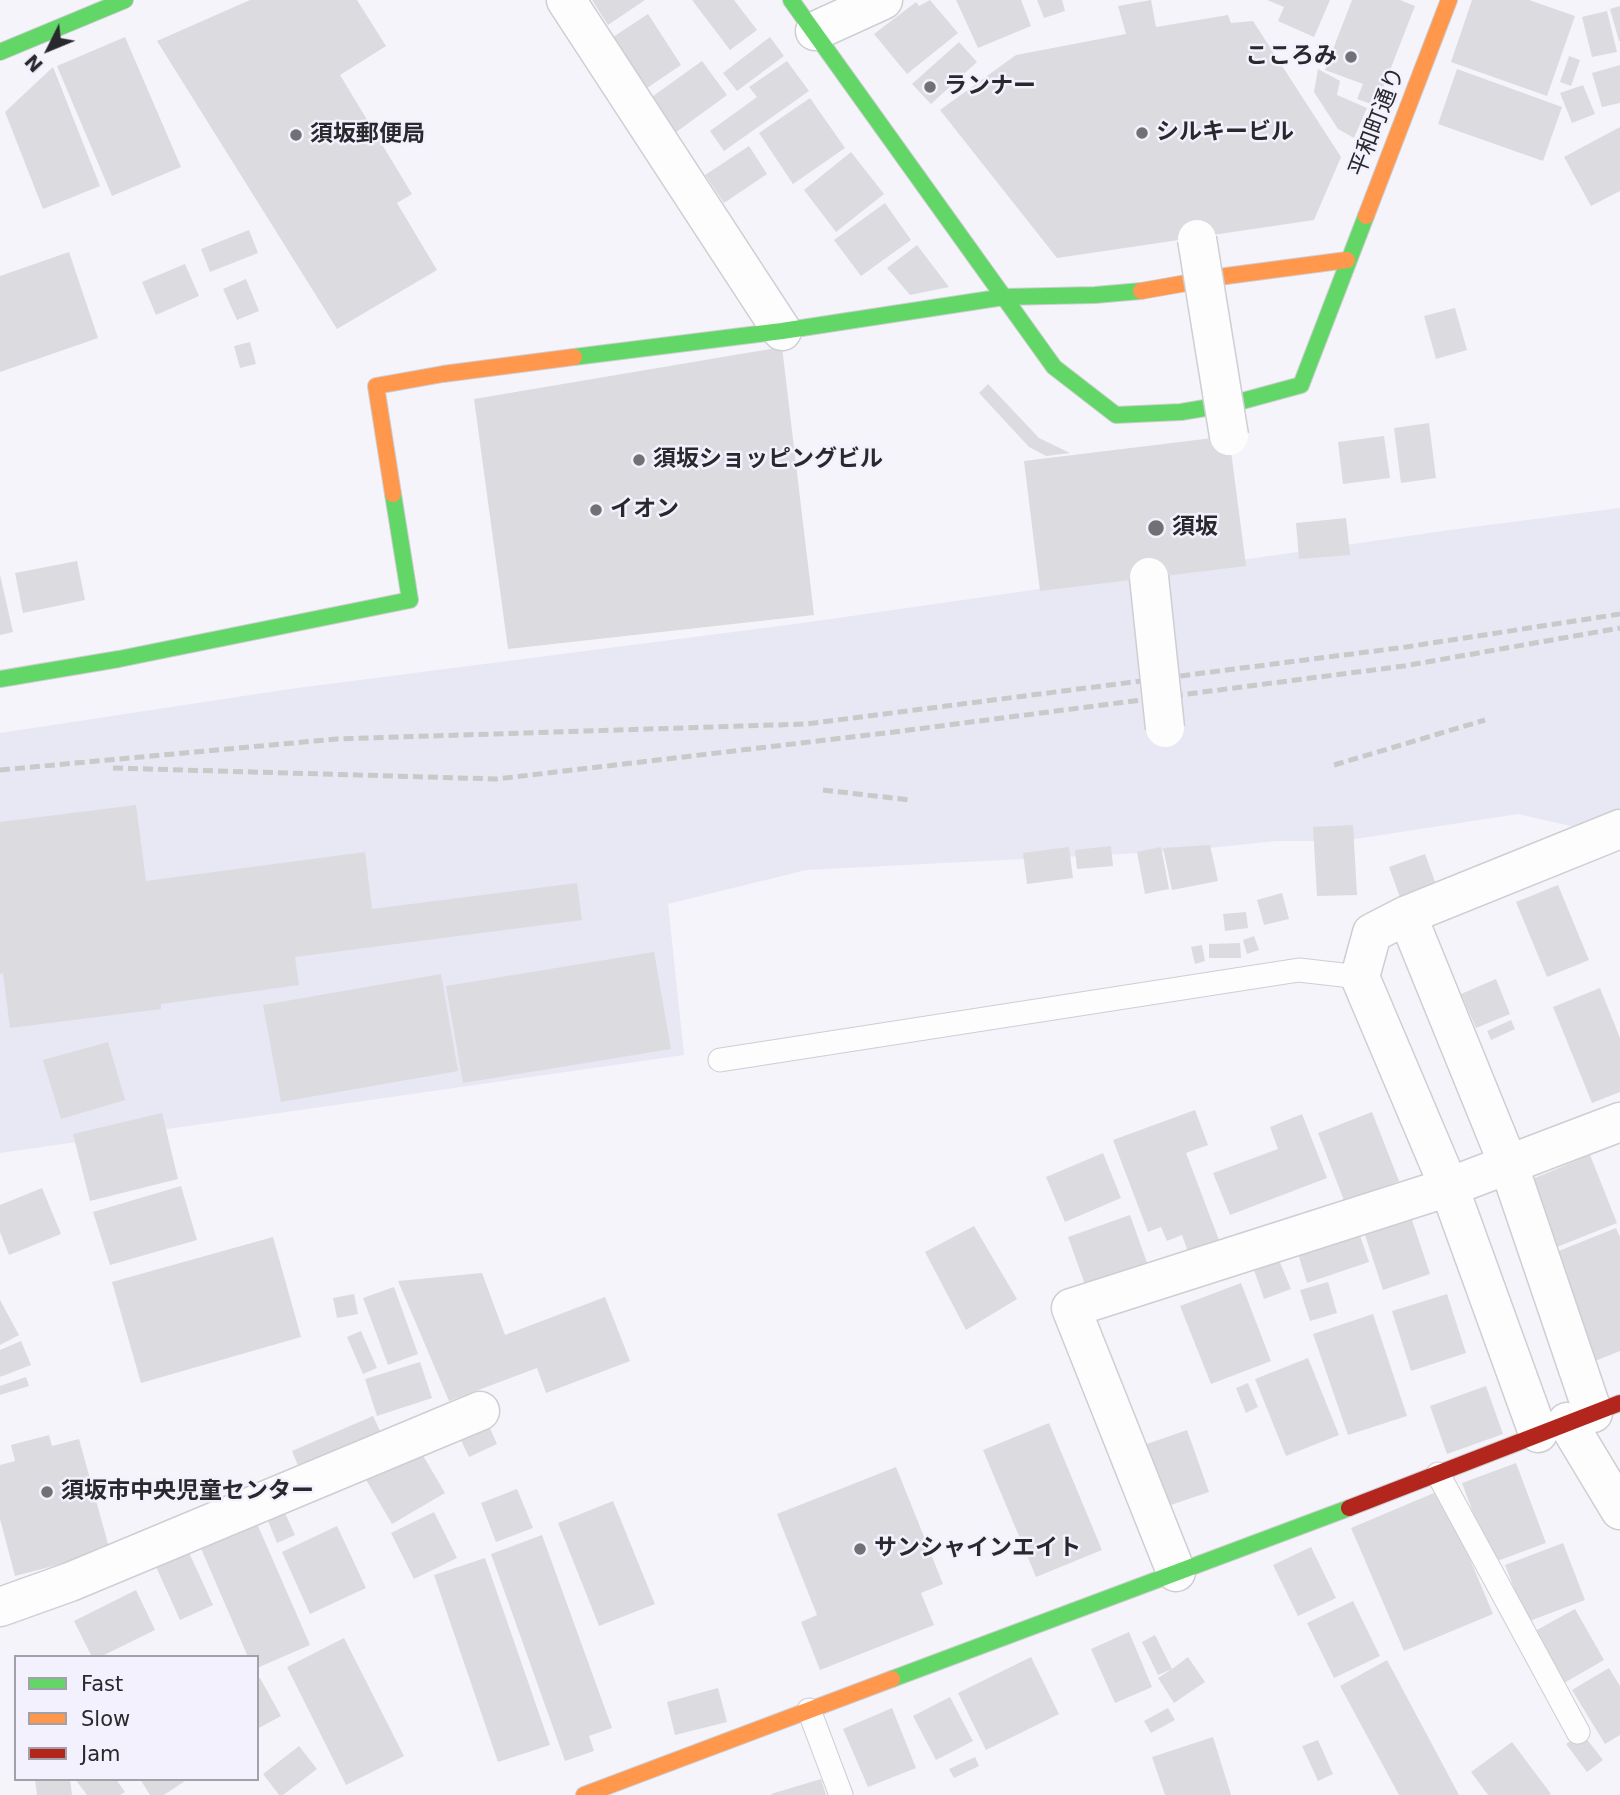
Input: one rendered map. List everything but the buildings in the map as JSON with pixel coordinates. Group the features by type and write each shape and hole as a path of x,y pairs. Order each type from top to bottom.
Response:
{"street":[{"path":"0,52 125,0"},
{"path":"566,0 782,331"},
{"path":"791,0 1004,297"},
{"path":"815,32 883,0"},
{"name":"平和町通り","path":"1004,297 1054,367 1116,415 1181,412 1235,403 1301,385 1449,0"},
{"path":"1197,239 1229,436"},
{"path":"0,679 119,659 410,600 376,386 443,374 782,331 1004,297 1095,295 1157,289 1226,276 1347,260"},
{"path":"1149,578 1165,728"},
{"path":"1620,829 1407,915 1372,933 1360,977 1449,1188 1580,1418 1620,1510"},
{"path":"1407,915 1509,1166 1580,1418"},
{"path":"1176,1572 1071,1308 1449,1188 1620,1122"},
{"path":"0,1606 70,1582 480,1411"},
{"path":"583,1795 1438,1474 1580,1418"}],"lane":[{"path":"719,1060 1299,970 1360,977"},
{"path":"1438,1474 1578,1732"},
{"path":"810,1710 841,1795"}],"shaded area":[{"path":"1620,508 1620,834 1601,833 1518,814 1342,841 1276,841 1180,851 806,870 668,904 684,1055 0,1153 0,733 290,689 803,623"}],"railway":[{"path":"0,770 336,739 806,724 1406,647 1620,614"},
{"path":"113,768 497,779 894,732 1404,666 1620,628"},
{"path":"1334,765 1485,720"},
{"path":"823,790 910,800"}],"traffic: fast":[{"path":"0,52 125,0"},
{"path":"791,0 1054,367 1116,415 1181,412 1235,403 1301,385 1366,216"},
{"path":"574,357 782,331 1004,297 1141,291"},
{"path":"0,679 119,659 410,600 393,494"},
{"path":"892,1679 1349,1508"}],"traffic: slow":[{"path":"1366,216 1449,0"},
{"path":"1141,291 1226,276 1347,260"},
{"path":"393,494 376,386 443,374 574,357"},
{"path":"584,1795 892,1679"}],"traffic: jam":[{"path":"1349,1508 1620,1403"}],"place":[{"name":"こころみ","path":"1351,57"},
{"name":"ランナー","path":"930,87"},
{"name":"シルキービル","path":"1142,133"},
{"name":"須坂郵便局","path":"296,135"},
{"name":"須坂ショッピングビル","path":"639,460"},
{"name":"イオン","path":"596,510"},
{"name":"須坂","path":"1156,528"},
{"name":"須坂市中央児童センター","path":"47,1492"},
{"name":"サンシャインエイト","path":"860,1549"}]}
